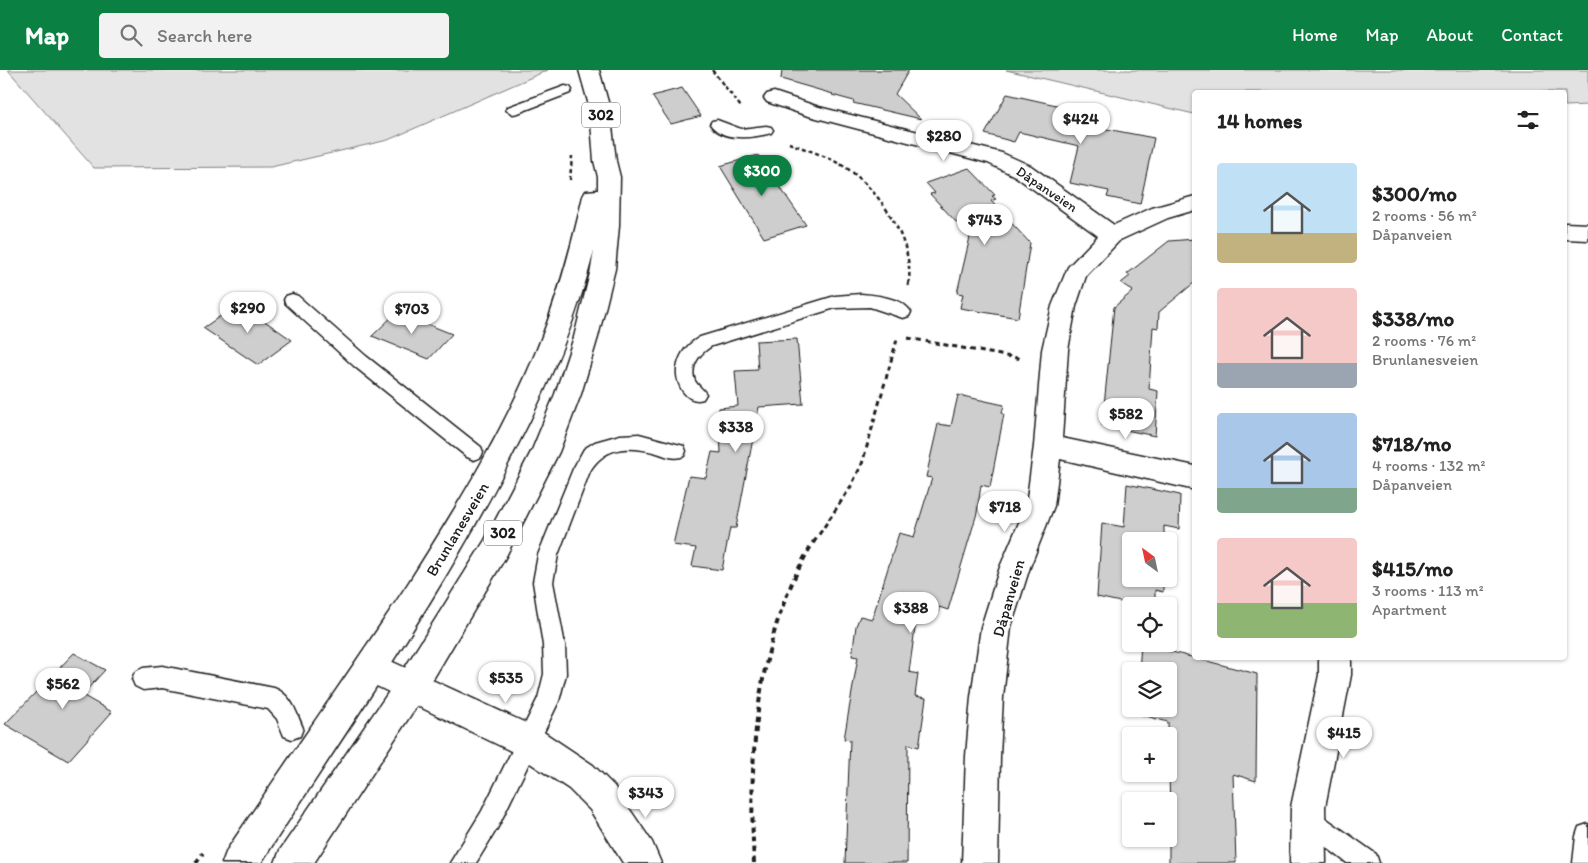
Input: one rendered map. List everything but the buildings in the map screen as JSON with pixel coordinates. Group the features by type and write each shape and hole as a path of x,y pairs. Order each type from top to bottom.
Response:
{"street":[{"name":"Brunlanesveien","path":"292,863 412,685 495,549 544,452 568,394 586,337 603,269 608,226 609,177 604,161 600,109 590,70"},
{"name":"Dåpanveien","path":"774,98 812,111 995,158 1023,171 1112,234"},
{"name":"Brunlanesveien","path":"240,863 371,667 444,553 481,490 525,404 565,307 588,232 597,179 604,161"},
{"name":"Dåpanveien","path":"980,863 986,717 996,627 1015,567 1040,506 1048,446 1054,365 1064,306 1076,273 1112,234 1160,213 1192,204"},
{"path":"1567,231 1588,232"},
{"path":"1048,446 1192,477"},
{"path":"1308,863 1308,807 1335,675 1335,660"},
{"path":"371,667 527,741 581,777 602,798 643,863"}],"lane":[{"path":"513,110 565,90"},
{"path":"717,124 738,134 749,134 766,130"},
{"path":"697,394 689,388 686,381 687,360 692,350 706,341 835,302 854,299 873,300 902,312"},
{"path":"292,300 360,361 474,452"},
{"path":"462,863 490,819 548,701 555,674 554,645 543,582 548,555 582,469 592,454 602,447 620,442 638,440 677,451"},
{"path":"142,679 162,677 274,699 285,711 292,728"},
{"path":"1308,820 1367,863"},
{"path":"1585,863 1588,836"}],"path":[{"path":"712,70 736,102 766,130"},
{"path":"786,141 845,168 862,180 873,193 900,235 909,262 907,294 902,312"},
{"path":"569,188 572,149"},
{"path":"754,863 751,806 756,718 762,679 773,633 806,556 857,477 869,443 898,336 1054,365"},
{"path":"196,863 207,847"}],"shaded area":[{"path":"8,70 548,70 388,140 271,167 94,168"},
{"path":"1006,70 1588,70 1588,105 1567,106 1567,90 1192,90 1192,114"}]}
